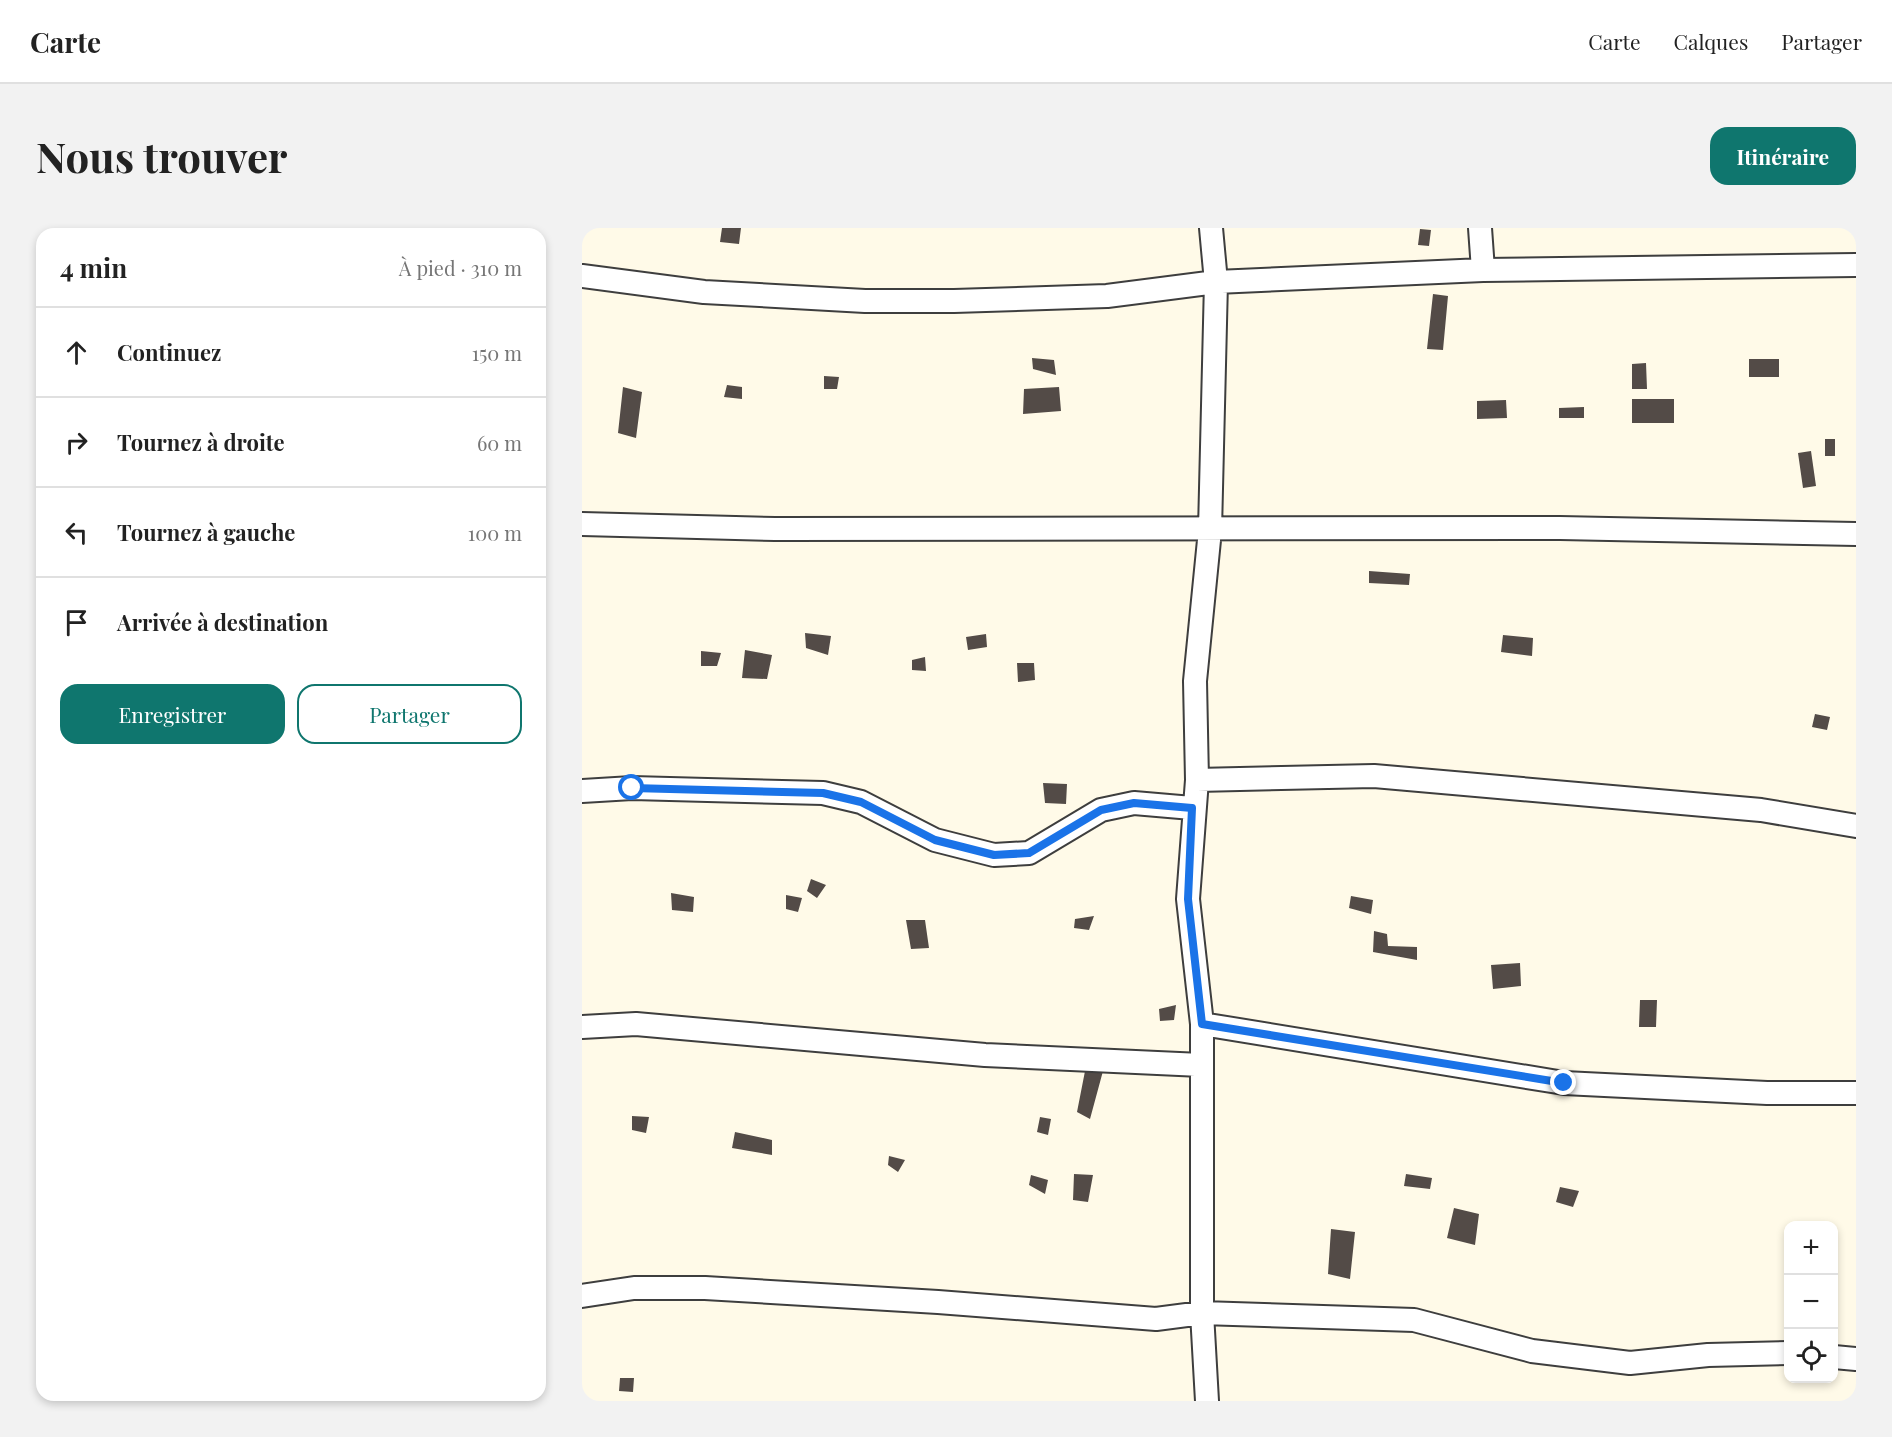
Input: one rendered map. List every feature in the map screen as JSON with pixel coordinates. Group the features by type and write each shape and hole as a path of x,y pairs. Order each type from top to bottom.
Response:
{"street":[{"path":"1207,1401 1202,1313 1202,1024 1188,899 1192,808 1197,780 1195,681 1210,530 1216,282 1211,228"},
{"path":"1480,228 1483,270"},
{"path":"582,276 704,292 865,301 954,301 1107,296 1216,282 1483,270 1856,265"},
{"path":"582,524 775,529 1560,528 1856,534"},
{"path":"1197,780 1374,776 1761,810 1856,826"},
{"path":"582,791 632,788 823,793 861,802 935,840 994,855 1029,853 1101,810 1134,803 1192,808"},
{"path":"582,1027 636,1024 984,1055 1201,1065"},
{"path":"1202,1024 1564,1083 1767,1092 1856,1093"},
{"path":"582,1296 634,1288 705,1288 938,1302 1156,1319 1202,1313 1414,1320 1532,1351 1630,1363 1708,1355 1784,1353"},
{"path":"1838,1357 1856,1359"}],"building":[{"path":"722,228 741,228 739,244 720,242"},
{"path":"1420,229 1431,230 1429,246 1418,245"},
{"path":"1433,294 1448,296 1443,350 1427,349"},
{"path":"1032,358 1054,360 1056,375 1033,369"},
{"path":"1749,359 1779,359 1779,377 1749,377"},
{"path":"1646,363 1647,389 1632,389 1632,364"},
{"path":"824,376 839,377 837,389 824,389"},
{"path":"727,385 742,387 742,399 724,397"},
{"path":"623,387 642,392 636,438 618,433"},
{"path":"1059,387 1061,411 1023,414 1024,389"},
{"path":"1632,399 1674,399 1674,423 1632,423"},
{"path":"1506,400 1507,418 1477,419 1477,401"},
{"path":"1584,407 1584,418 1559,418 1559,408"},
{"path":"1825,439 1835,439 1835,456 1825,456"},
{"path":"1811,451 1816,486 1803,488 1798,453"},
{"path":"1369,571 1410,574 1409,585 1369,583"},
{"path":"805,633 831,636 828,655 806,648"},
{"path":"986,634 987,647 968,650 966,637"},
{"path":"1503,635 1533,638 1532,656 1501,652"},
{"path":"745,650 772,655 767,679 742,678"},
{"path":"701,651 721,653 717,666 701,666"},
{"path":"925,657 926,671 912,670 912,660"},
{"path":"1017,663 1034,663 1035,680 1018,682"},
{"path":"1815,714 1830,717 1827,730 1812,727"},
{"path":"1043,783 1067,784 1066,804 1045,803"},
{"path":"811,879 826,885 817,898 807,891"},
{"path":"671,893 694,897 693,912 672,910"},
{"path":"786,895 802,898 798,912 786,909"},
{"path":"1351,896 1373,900 1371,914 1349,908"},
{"path":"1094,916 1089,930 1074,928 1075,919"},
{"path":"906,920 925,920 929,948 911,949"},
{"path":"1374,931 1387,934 1388,946 1417,947 1417,960 1373,952"},
{"path":"1520,963 1521,986 1493,989 1491,965"},
{"path":"1640,1000 1657,1000 1656,1027 1639,1027"},
{"path":"1176,1005 1174,1020 1160,1021 1159,1009"},
{"path":"1086,1066 1103,1071 1090,1119 1077,1112"},
{"path":"632,1116 649,1117 646,1133 632,1130"},
{"path":"1040,1117 1051,1119 1048,1135 1037,1132"},
{"path":"735,1132 772,1140 772,1155 732,1148"},
{"path":"889,1156 905,1160 898,1172 888,1165"},
{"path":"1074,1174 1093,1175 1088,1202 1073,1200"},
{"path":"1406,1174 1432,1178 1430,1189 1404,1186"},
{"path":"1031,1175 1048,1180 1045,1194 1029,1185"},
{"path":"1560,1187 1579,1191 1573,1207 1556,1202"},
{"path":"1454,1208 1479,1214 1475,1245 1447,1238"},
{"path":"1331,1229 1355,1232 1350,1279 1328,1274"},
{"path":"620,1378 634,1378 633,1392 619,1391"}],"route":[{"path":"632,788 823,793 861,802 935,840 994,855 1029,853 1078,826 1101,810 1134,803 1192,808 1188,899 1202,1024 1564,1083"}]}
